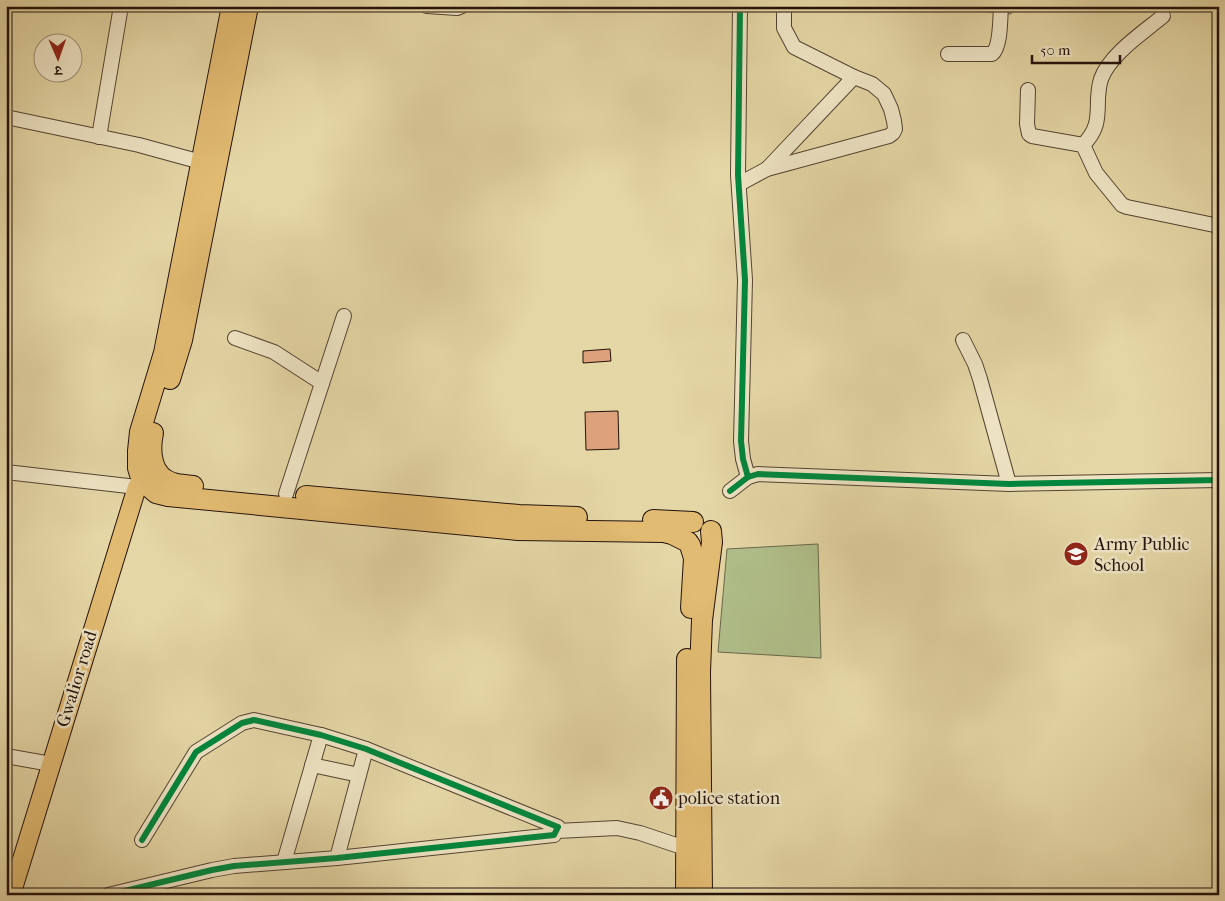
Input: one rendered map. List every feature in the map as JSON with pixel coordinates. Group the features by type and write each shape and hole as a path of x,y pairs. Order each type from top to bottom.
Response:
{"highway":[{"path":"232,6 164,353 140,432 138,468 145,480 156,492 168,496 518,530 657,531 672,534 689,543"},
{"path":"145,480 152,458 152,435 182,340 248,6"},
{"path":"145,480 164,479 175,484 519,515 702,527"},
{"path":"686,895 686,670 694,558 685,535 686,531 702,527"},
{"path":"702,527 712,542 702,620 700,672 702,895"}],"main road":[{"name":"Gwalior road","path":"10,892 145,480"}],"street":[{"path":"99,137 121,6"},
{"path":"427,6 457,8 462,6"},
{"path":"740,6 738,144 745,280 741,441 748,477"},
{"path":"739,184 767,169 893,133 895,129 891,109 884,94 872,84 854,78 794,47 784,28 784,6"},
{"path":"948,54 995,53 1001,6"},
{"path":"1084,144 1095,132 1101,80 1105,70 1115,56 1163,16"},
{"path":"767,169 854,78"},
{"path":"1028,90 1029,134 1084,144"},
{"path":"6,117 201,162"},
{"path":"1084,144 1096,173 1122,205 1219,226"},
{"path":"286,494 344,316"},
{"path":"235,338 274,352 322,383"},
{"path":"963,340 980,379 1009,484"},
{"path":"6,472 145,480"},
{"path":"730,491 748,477 758,474 1009,484 1219,480"},
{"path":"142,840 196,752 249,720 321,735 366,749 554,825 558,827 557,831"},
{"path":"284,862 321,735"},
{"path":"337,858 366,749"},
{"path":"6,756 51,764"},
{"path":"312,766 359,775"},
{"path":"108,895 212,870 554,835 557,831 617,828 640,833 686,848"}],"green space":[{"path":"927,6 1012,6 1011,14"},
{"path":"818,544 821,658 718,652 727,549"}],"building":[{"path":"610,349 611,361 583,363 583,351"},
{"path":"618,411 619,449 586,450 585,412"}],"cycle path":[{"path":"740,6 738,175 745,280 741,441 748,477"},
{"path":"730,491 748,477 758,474 1009,484 1219,480"},
{"path":"108,895 234,866 337,858 554,835 558,827 366,749 321,735 254,720 242,723 196,752 142,840"}],"place":[{"name":"Army Public School","path":"1076,554"},
{"name":"police station","path":"661,798"}]}
